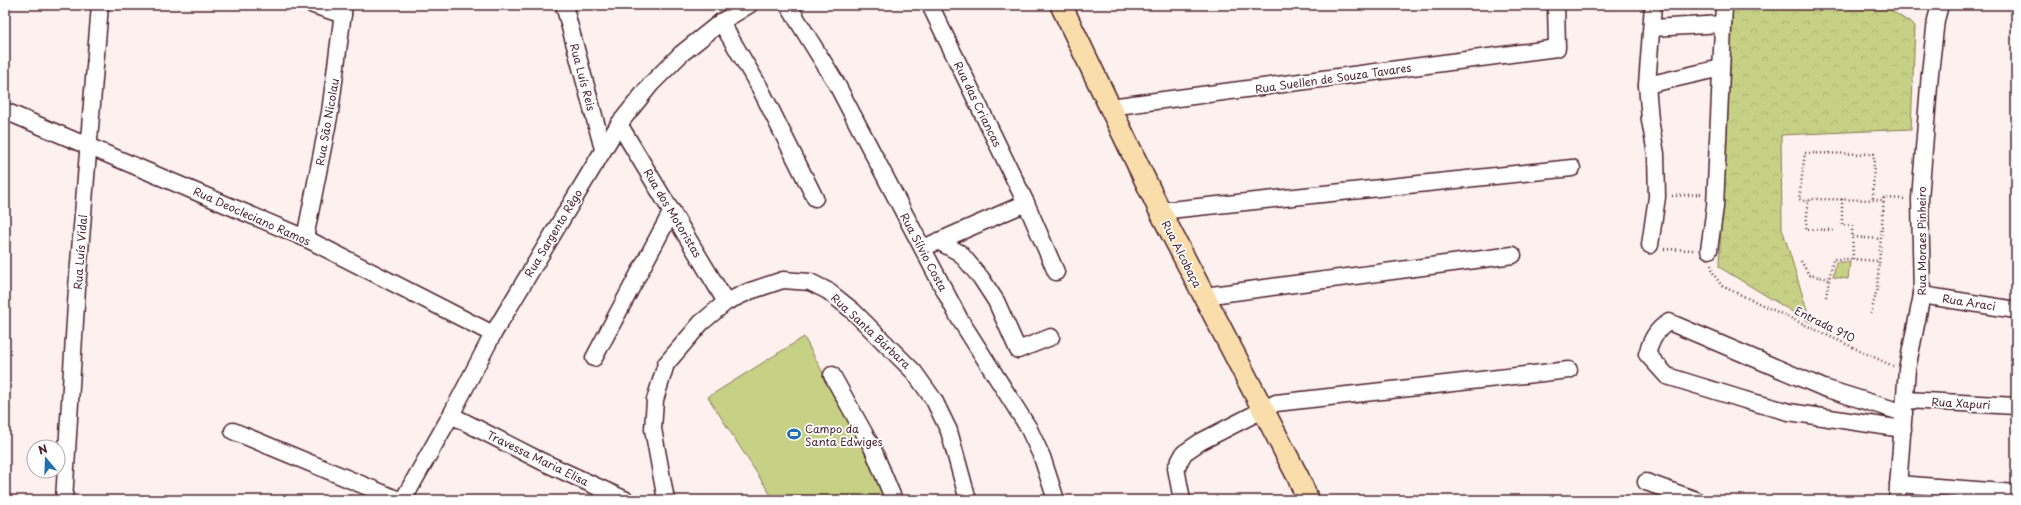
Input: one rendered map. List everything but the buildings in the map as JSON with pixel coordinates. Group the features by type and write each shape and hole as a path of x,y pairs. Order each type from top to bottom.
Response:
{"main road":[{"name":"Rua Alcobaça","path":"1061,5 1160,211 1308,500"}],"street":[{"name":"Rua Luís Vidal","path":"64,500 88,145 100,5"},
{"path":"313,5 344,10"},
{"name":"Rua Luís Reis","path":"564,5 603,149"},
{"name":"Rua Sargento Rêgo","path":"403,500 451,415 493,334 619,124 651,84 680,54 721,22 749,5"},
{"name":"Rua Sílvio Costa","path":"788,5 835,81 959,318 1028,427 1042,457 1056,500"},
{"name":"Rua das Criancas","path":"930,5 1026,203 1056,272"},
{"name":"Rua Suellen de Souza Tavares","path":"1110,108 1557,48 1556,5"},
{"path":"1650,245 1657,197 1656,154 1650,120 1648,85 1653,5"},
{"path":"1709,250 1716,193 1724,5"},
{"name":"Rua Moraes Pinheiro","path":"1897,500 1907,369 1922,295 1920,199 1930,73 1940,5"},
{"name":"Rua São Nicolau","path":"305,238 330,112 344,10"},
{"path":"721,22 760,88 815,198"},
{"path":"1652,28 1723,24"},
{"path":"1648,85 1721,68"},
{"name":"Rua Deocleciano Ramos","path":"5,111 305,238 493,334"},
{"name":"Rua dos Motoristas","path":"619,124 726,302"},
{"path":"1160,211 1572,168"},
{"path":"922,248 1026,203"},
{"path":"594,358 672,211"},
{"path":"938,241 960,253 981,278 996,301 1018,350 1051,337"},
{"path":"1204,296 1513,255"},
{"name":"Rua Santa Bárbara","path":"666,500 653,429 655,400 666,364 701,323 726,302 750,291 784,280 810,282 828,291 853,311 914,372 934,400 949,431 968,500"},
{"name":"Rua Araci","path":"1922,295 2016,310"},
{"name":"Rua Xapuri","path":"1903,429 1789,412 1667,376 1647,354 1650,342 1661,326 1669,322 1824,388 1905,406 2016,406"},
{"path":"1182,500 1176,468 1184,454 1200,442 1276,402 1569,370"},
{"path":"832,375 872,447 894,500"},
{"name":"Travessa Maria Elisa","path":"451,415 541,461 626,500"},
{"path":"233,431 399,500"},
{"path":"1646,482 1696,500"},
{"path":"1898,484 2016,493"}],"path":[{"path":"1808,202 1799,199 1805,153 1874,154 1873,200"},
{"path":"1657,197 1716,193"},
{"path":"1808,202 1811,199 1920,199"},
{"path":"1842,199 1842,225 1852,226 1853,259"},
{"path":"1871,314 1877,289 1884,200"},
{"path":"1808,202 1806,229 1833,230"},
{"path":"1852,237 1880,239"},
{"path":"1650,245 1660,249 1709,250"},
{"name":"Entrada 910","path":"1709,250 1714,275 1722,286 1785,314 1893,366 1907,369"},
{"path":"1826,297 1833,259 1853,259 1878,262"},
{"path":"1801,261 1809,275 1830,279"}],"green space":[{"path":"1731,5 1883,5 1915,26 1911,129 1781,135 1782,228 1811,323 1719,267"},
{"path":"1836,262 1850,262 1848,279 1833,277"},
{"name":"Campo da Santa Edwiges","path":"804,337 875,472 886,500 774,500 708,397"}],"place":[{"name":"Campo da Santa Edwiges","path":"794,434"}]}
